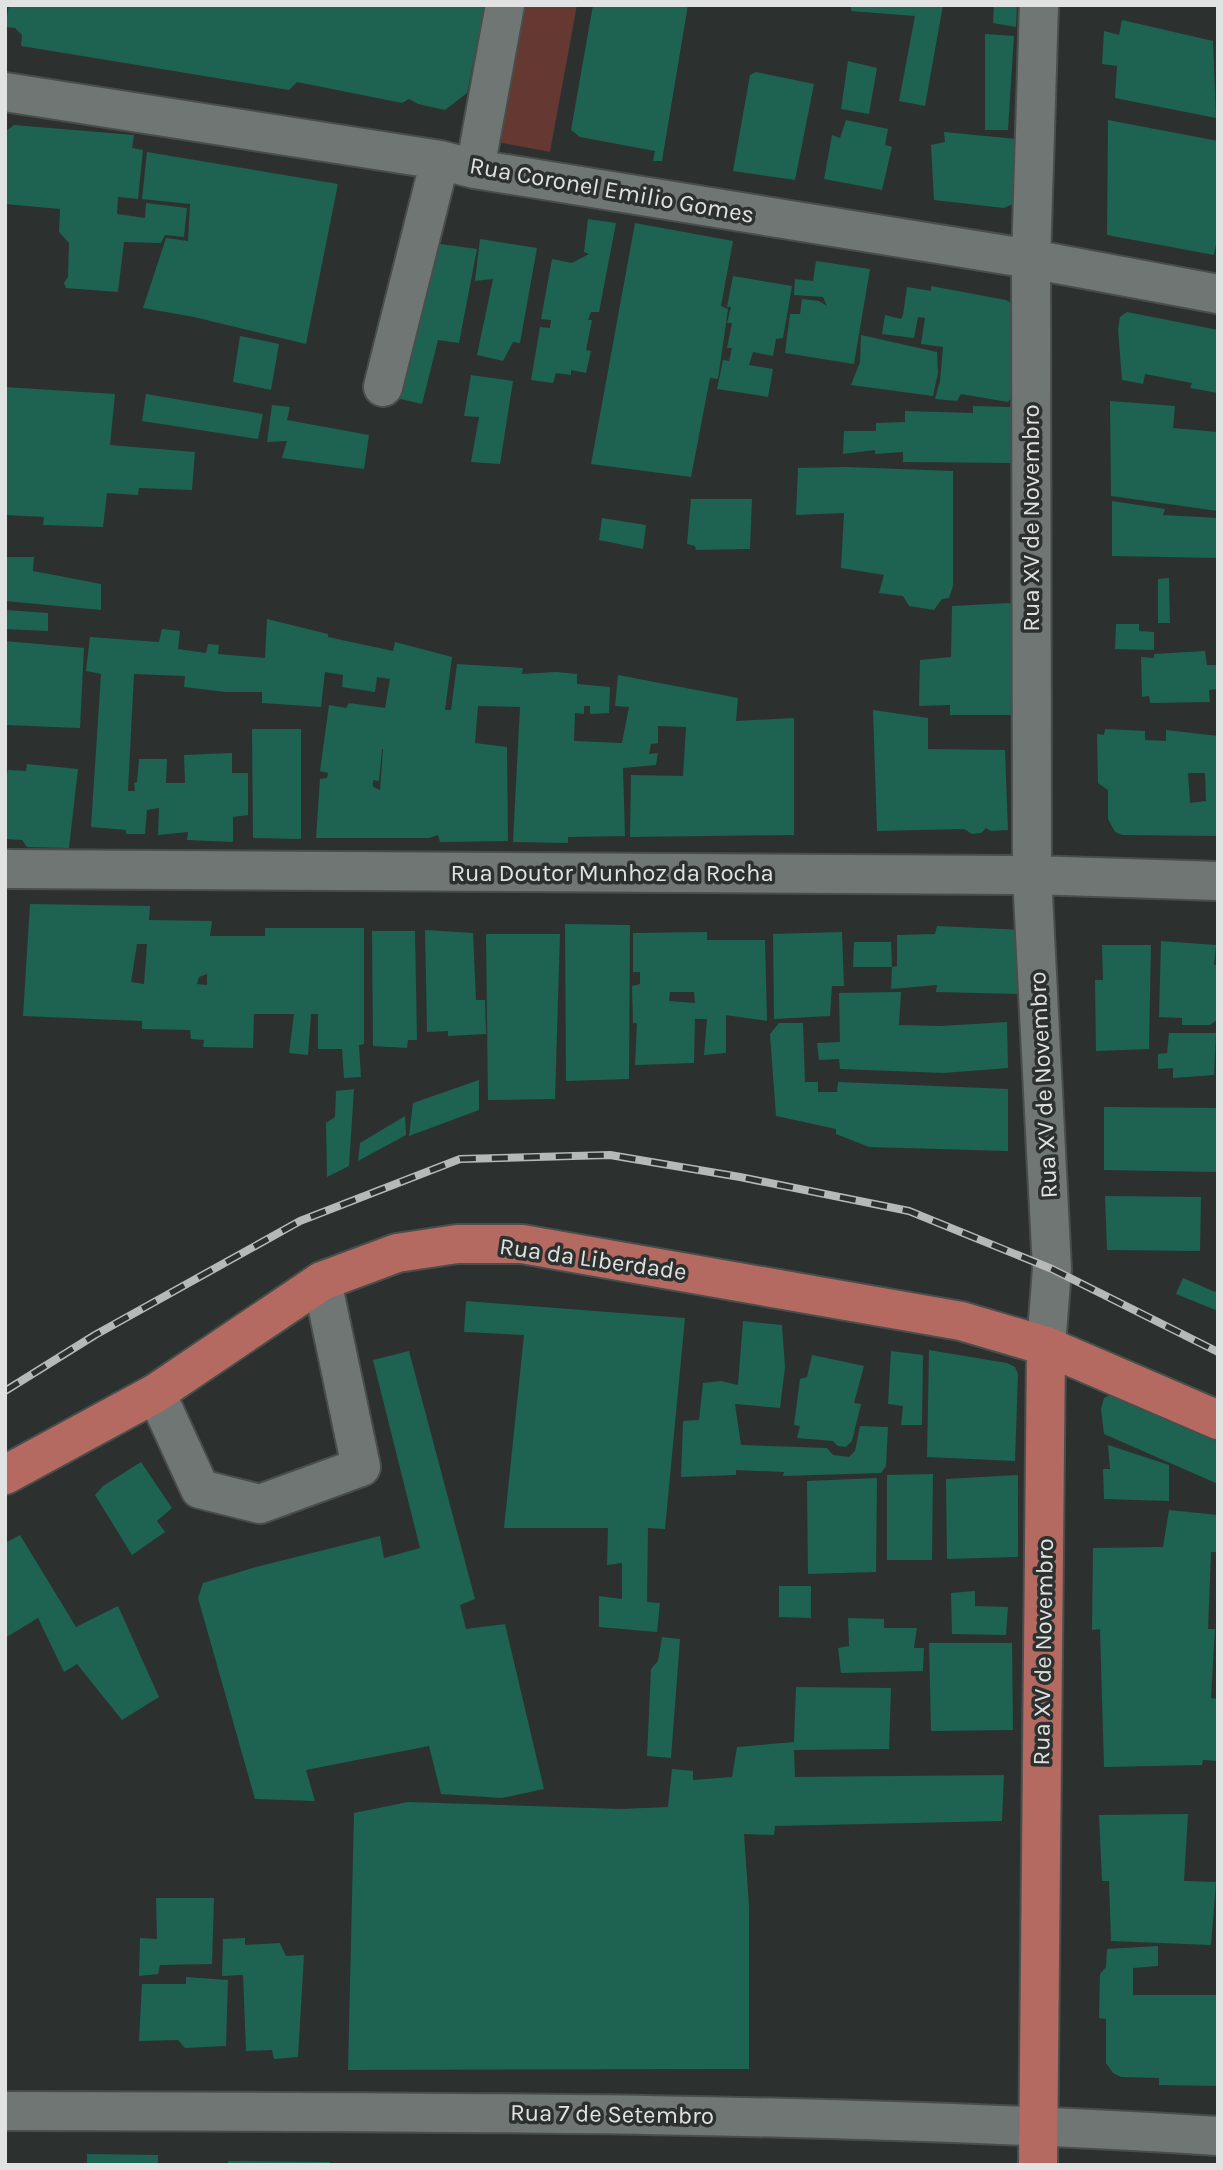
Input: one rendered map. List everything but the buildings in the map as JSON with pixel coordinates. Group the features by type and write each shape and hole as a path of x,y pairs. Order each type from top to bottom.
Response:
{"main road":[{"name":"Rua da Liberdade","path":"5,1475 156,1393 322,1281 397,1253 457,1244 522,1244 961,1321 1046,1346 1218,1420"},
{"name":"Rua XV de Novembro","path":"1038,2165 1046,1346"}],"street":[{"path":"383,387 458,164 505,5"},
{"name":"Rua XV de Novembro","path":"1039,5 1031,259 1032,875 1052,1269 1046,1346"},
{"name":"Rua Coronel Emilio Gomes","path":"5,92 1031,259 1218,294"},
{"name":"Rua Doutor Munhoz da Rocha","path":"5,869 1032,875 1218,881"},
{"path":"156,1393 200,1489 260,1504 361,1467 322,1281"},
{"name":"Rua 7 de Setembro","path":"5,2111 572,2112 1038,2124 1218,2136"}],"shaded area":[{"path":"512,5 577,5 550,152 487,140"}],"railway":[{"path":"5,1391 95,1335 300,1221 460,1159 610,1155 740,1177 909,1211 1052,1269 1218,1352"}]}
